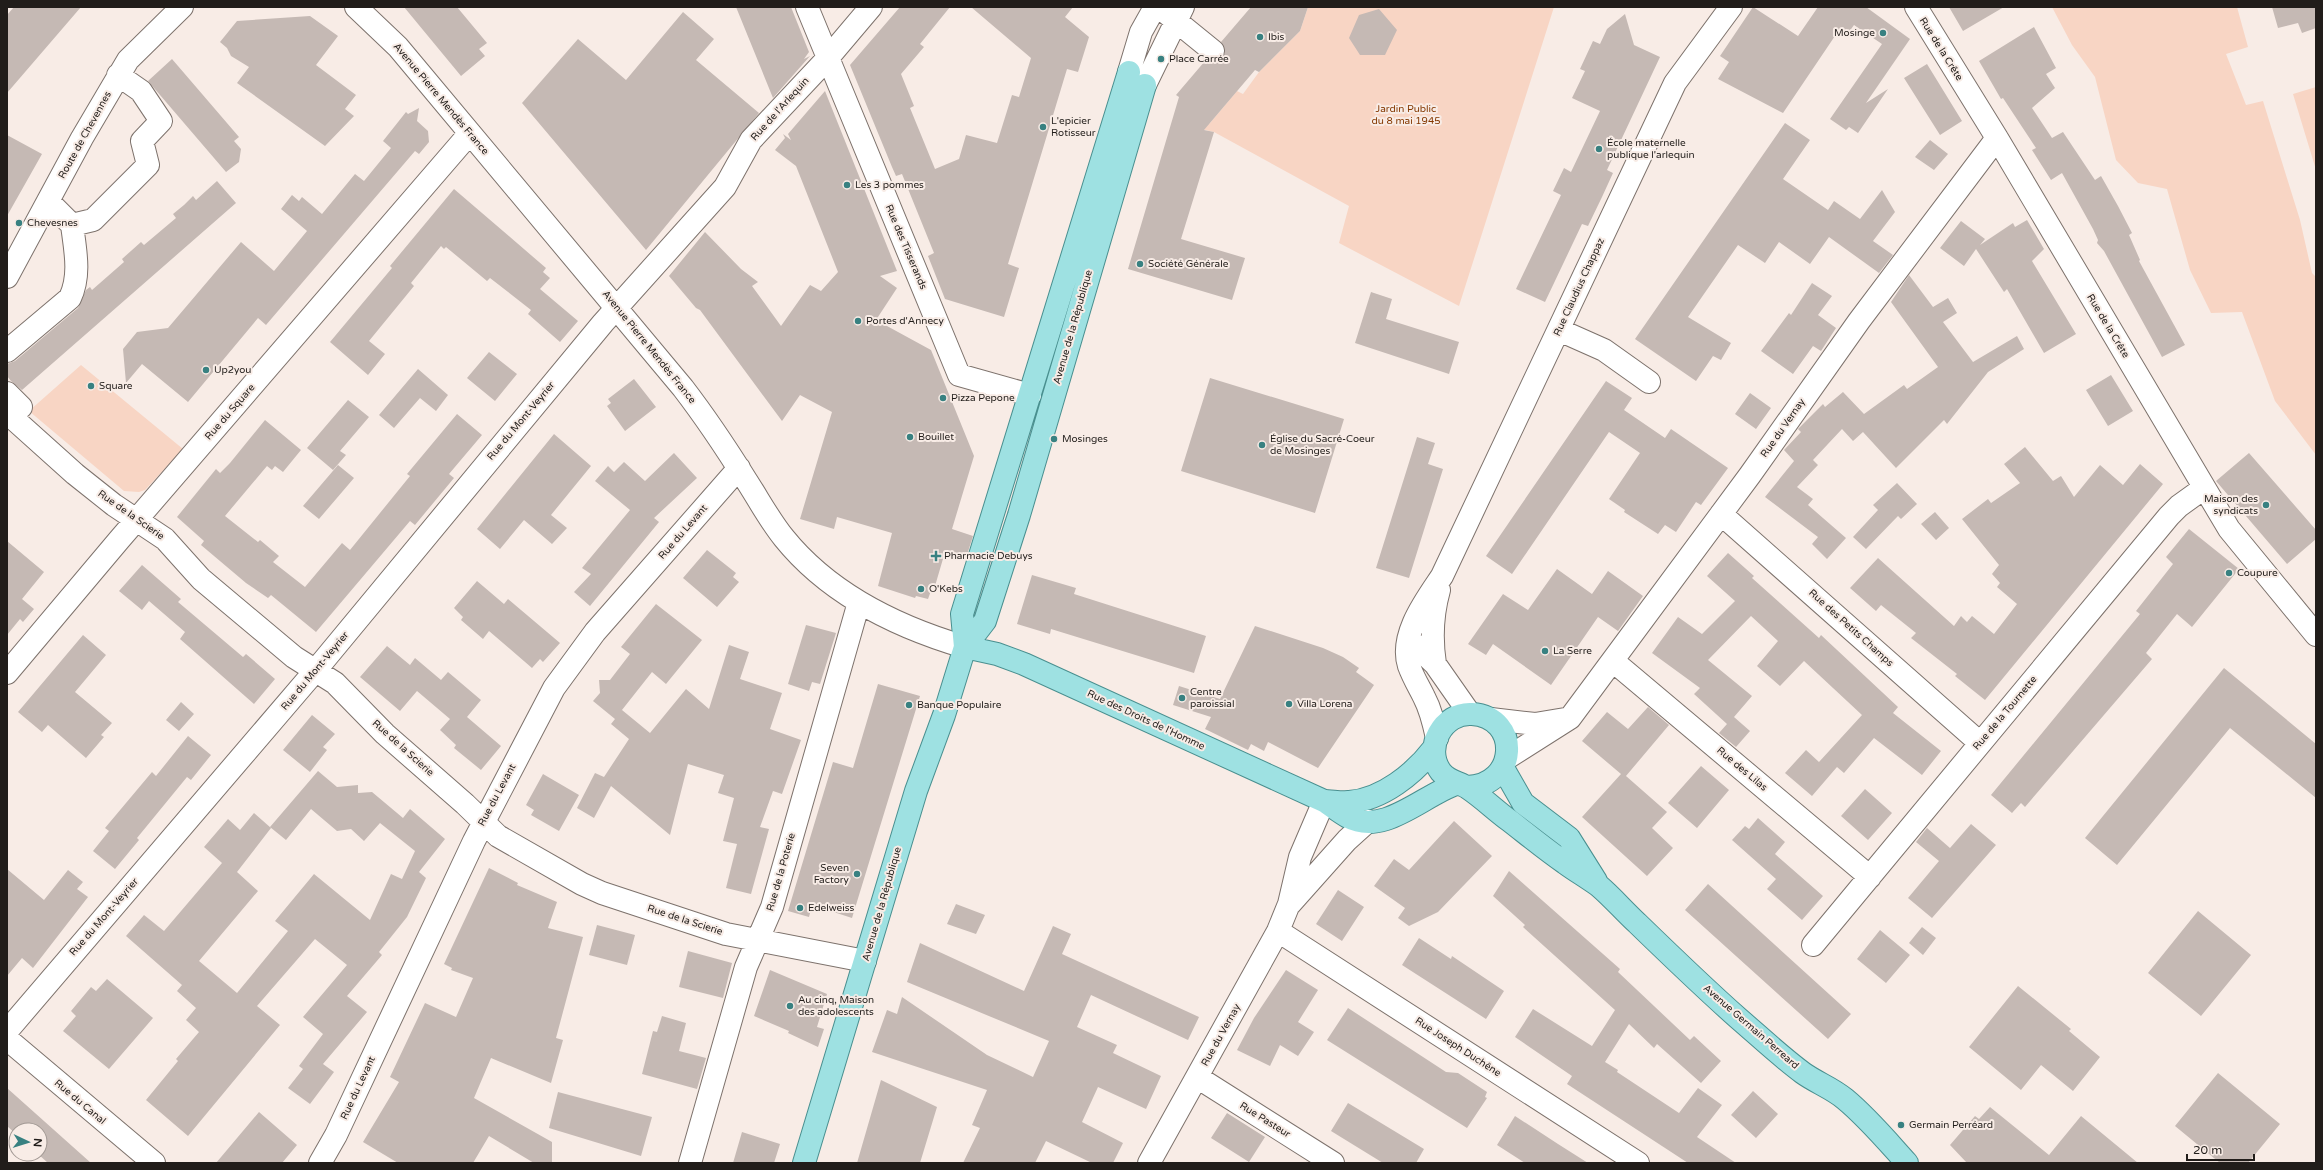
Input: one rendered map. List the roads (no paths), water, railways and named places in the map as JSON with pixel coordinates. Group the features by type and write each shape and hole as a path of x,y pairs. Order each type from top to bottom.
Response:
{"main road":[{"name":"Avenue de la République","path":"965,647 962,614 1030,395 1137,78"},
{"name":"Avenue de la République","path":"804,1163 916,791 944,715 965,647 985,621 1019,515 1137,78"},
{"name":"Rue des Droits de l'Homme","path":"965,647 997,654 1024,664 1324,801 1348,817 1368,821 1379,821 1398,816 1439,790 1461,786"},
{"path":"1470,714 1491,719 1505,736 1505,763 1488,783 1478,787 1461,786 1440,770 1435,743 1450,721 1459,716 1470,714"},
{"name":"Rue des Droits de l'Homme","path":"1324,801 1350,802 1382,791 1414,771 1435,743"},
{"name":"Avenue Germain Perreard","path":"1505,763 1523,803 1569,838 1598,886"},
{"name":"Avenue Germain Perreard","path":"1461,786 1563,862 1598,886 1717,1000 1782,1056 1806,1075 1834,1090 1854,1106 1907,1163"}],"street":[{"name":"Route de Chevennes","path":"7,277 131,54 182,7"},
{"name":"Avenue Pierre Mendès France","path":"356,7 398,47 618,307 684,388 714,429 773,522 796,552 812,568 859,602 904,627 965,647"},
{"name":"Rue des Tisserands","path":"807,7 827,59 959,375 1030,395"},
{"name":"Rue de l'Arlequin","path":"618,307 725,187 751,140 827,59 871,7"},
{"name":"Avenue de la République","path":"1137,78 1141,32 1155,7"},
{"path":"1159,7 1180,14 1213,51"},
{"name":"Rue Claudius Chappaz","path":"1409,639 1420,609 1442,576 1675,83 1731,7"},
{"name":"Rue de la Crête","path":"1916,7 1997,138 2229,529 2316,635"},
{"name":"Avenue de la République","path":"1137,78 1180,14"},
{"path":"72,225 93,220 148,165 142,141 161,121 141,92 118,75"},
{"name":"Rue du Square","path":"7,673 136,520 470,133"},
{"name":"Rue du Vernay","path":"1505,763 1570,718 1614,661 1859,321 1997,138"},
{"path":"7,351 70,298 76,284 76,259 72,225 48,201"},
{"name":"Rue du Mont-Veyrier","path":"7,1031 315,671 618,307"},
{"path":"1559,330 1604,350 1649,382"},
{"name":"Rue de la Scierie","path":"12,404 75,474 136,520 165,539 201,579 294,657 334,683 386,734 498,836 592,889 726,934 865,961"},
{"name":"Rue du Levant","path":"320,1163 339,1128 484,822 554,688 579,652 739,468"},
{"name":"Rue de la Tournette","path":"1813,946 2169,516 2179,506 2204,488"},
{"name":"Rue des Petits Champs","path":"1721,514 1980,743"},
{"name":"Rue Claudius Chappaz","path":"1435,664 1432,643 1433,616 1442,576"},
{"name":"Rue de la Poterie","path":"690,1163 746,967 772,907 859,602"},
{"path":"1409,639 1435,664 1470,714"},
{"path":"1409,639 1409,665 1434,721 1435,743"},
{"name":"Rue des Lilas","path":"1614,661 1870,877"},
{"path":"1491,719 1535,724 1570,718"},
{"name":"Rue du Vernay","path":"1149,1163 1278,931 1289,904 1300,857 1324,801"},
{"name":"Rue du Vernay","path":"1289,904 1347,840 1368,821"},
{"name":"Rue Joseph Duchêne","path":"1278,931 1638,1163"},
{"name":"Rue du Canal","path":"7,1040 154,1163"},
{"name":"Rue Pasteur","path":"1197,1077 1333,1163"}],"place":[{"name":"Mosinge","path":"1883,33"},
{"name":"Ibis","path":"1260,37"},
{"name":"Place Carrée","path":"1161,59"},
{"name":"L'epicier Rotisseur","path":"1043,127"},
{"name":"École maternelle publique l'arlequin","path":"1599,149"},
{"name":"Les 3 pommes","path":"847,185"},
{"name":"Chevesnes","path":"19,223"},
{"name":"Société Générale","path":"1140,264"},
{"name":"Portes d'Annecy","path":"858,321"},
{"name":"Up2you","path":"206,370"},
{"name":"Square","path":"91,386"},
{"name":"Pizza Pepone","path":"943,398"},
{"name":"Bouillet","path":"910,437"},
{"name":"Mosinges","path":"1054,439"},
{"name":"Église du Sacré-Coeur de Mosinges","path":"1262,445"},
{"name":"Maison des syndicats","path":"2266,505"},
{"name":"Pharmacie Debuys","path":"936,556"},
{"name":"Coupure","path":"2229,573"},
{"name":"O'Kebs","path":"921,589"},
{"name":"La Serre","path":"1545,651"},
{"name":"Centre paroissial","path":"1182,698"},
{"name":"Villa Lorena","path":"1289,704"},
{"name":"Banque Populaire","path":"909,705"},
{"name":"Seven Factory","path":"857,874"},
{"name":"Edelweiss","path":"800,908"},
{"name":"Au cinq, Maison des adolescents","path":"790,1006"},
{"name":"Germain Perréard","path":"1901,1125"}],"park label":[{"name":"Jardin Public du 8 mai 1945","path":"1406,114"}]}
